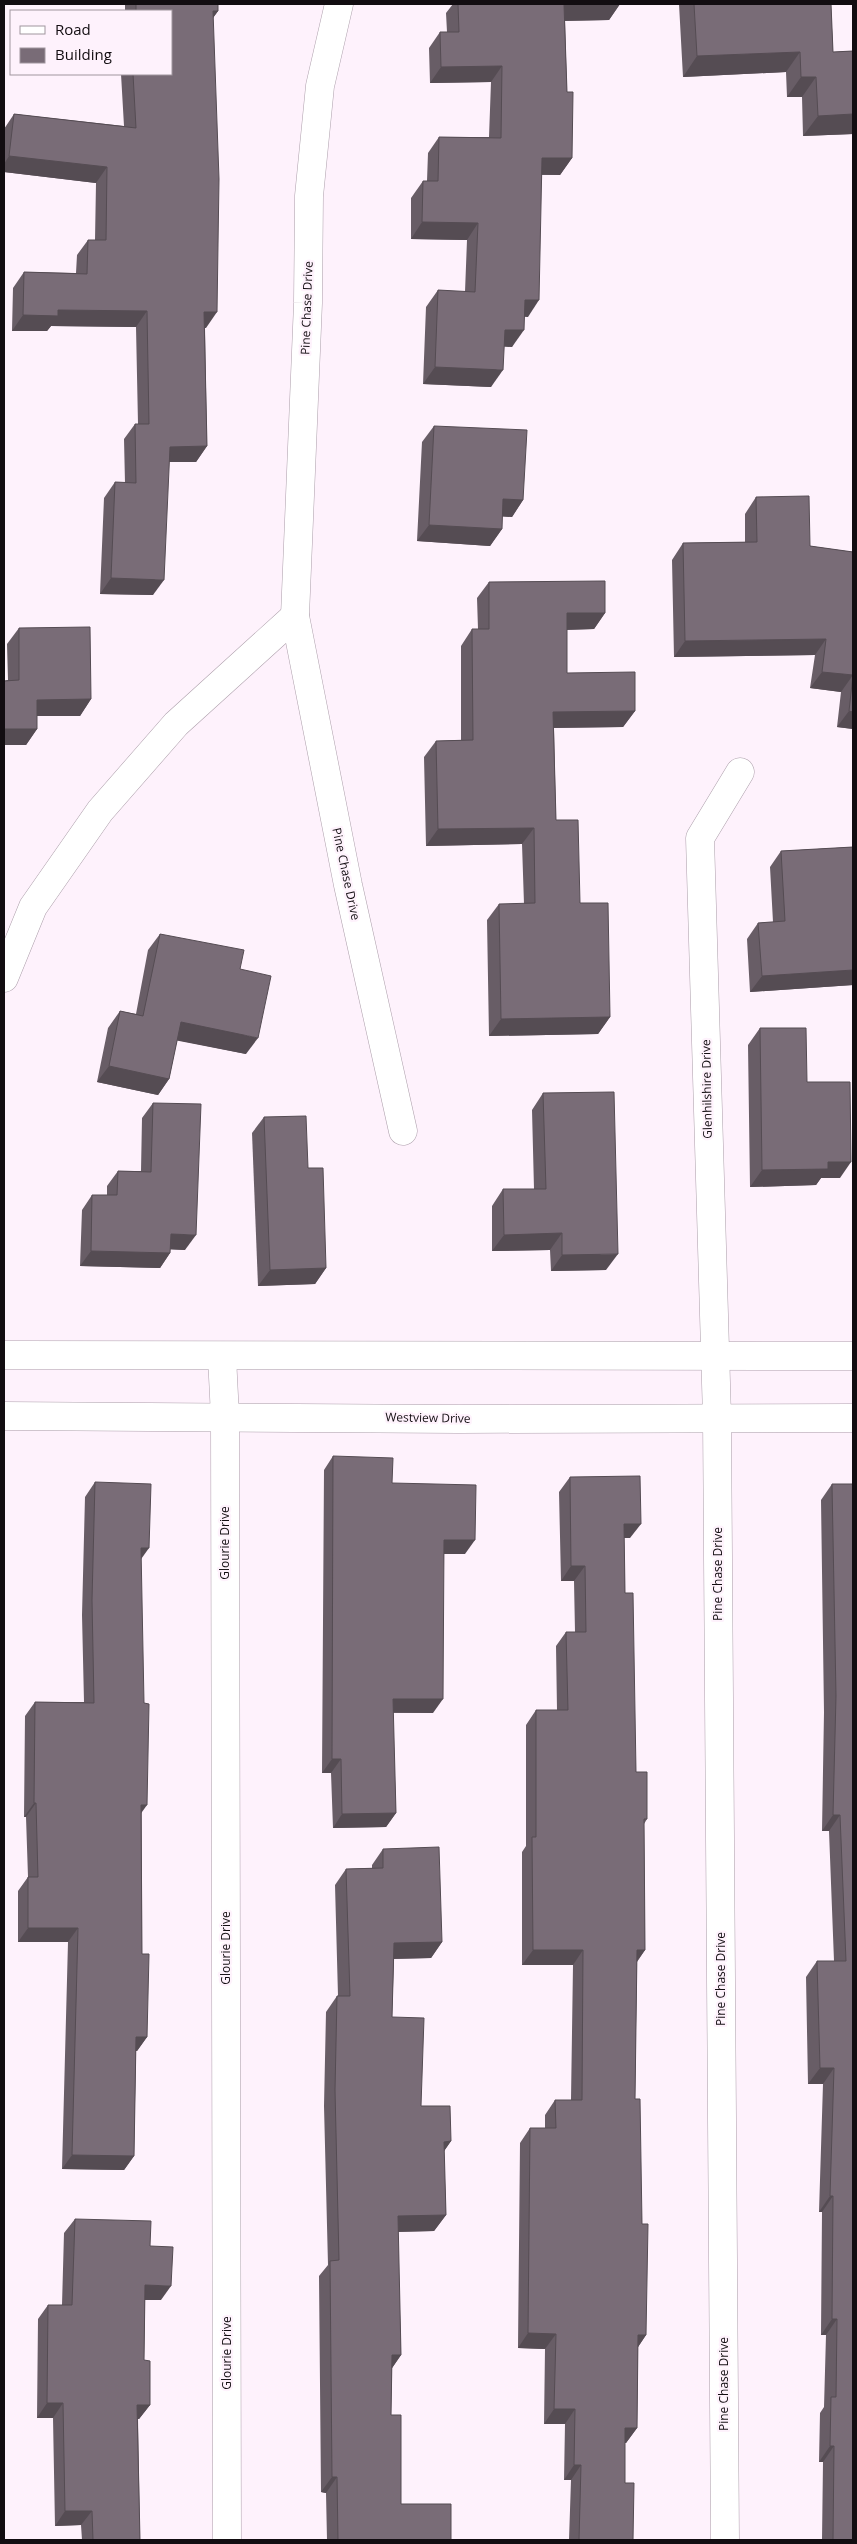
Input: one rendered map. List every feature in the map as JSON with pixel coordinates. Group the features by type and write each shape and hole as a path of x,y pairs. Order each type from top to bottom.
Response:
{"street":[{"name":"Pine Chase Drive","path":"339,4 320,86 309,196 308,302 295,616 348,885 403,1131"},
{"path":"4,978 33,907 100,811 176,724 295,616"},
{"name":"Glenhilshire Drive","path":"717,1418 700,838 740,772"},
{"path":"4,1355 222,1357 853,1356"},
{"name":"Glourie Drive","path":"222,1357 225,1416 227,2540"},
{"name":"Westview Drive","path":"4,1416 459,1419 853,1418"},
{"name":"Pine Chase Drive","path":"717,1418 725,2540"}],"building":[{"path":"136,4 218,4 218,11 213,11 219,179 217,312 204,312 207,446 170,447 164,580 111,578 115,482 136,483 135,424 149,424 147,311 58,310 58,316 23,315 24,272 87,274 88,240 106,240 107,167 9,156 14,114 136,128 133,75 172,75 172,10 136,10"},
{"path":"458,4 619,4 564,5 567,92 573,92 572,158 542,158 539,300 525,300 524,330 505,330 503,370 435,367 438,290 475,292 478,223 422,222 423,181 438,181 439,137 501,138 502,66 441,67 440,32 459,32"},
{"path":"694,4 831,4 833,52 853,51 853,114 818,116 816,77 801,77 800,52 697,56"},
{"path":"434,426 527,430 523,500 503,499 502,529 429,525"},
{"path":"809,496 810,546 853,552 853,675 822,672 826,639 685,641 683,543 757,542 756,497"},
{"path":"605,581 605,613 567,613 567,673 635,672 635,711 553,712 556,820 578,820 580,903 608,903 610,1017 501,1019 499,904 535,903 534,828 438,829 436,741 473,740 472,629 489,629 489,582"},
{"path":"90,627 91,699 37,700 37,729 4,729 4,681 19,680 19,628"},
{"path":"853,675 853,712 849,711"},
{"path":"853,847 853,970 762,976 758,923 785,921 781,851"},
{"path":"160,934 244,950 240,969 271,976 258,1038 181,1022 169,1079 109,1066 120,1011 143,1016"},
{"path":"760,1028 806,1028 807,1082 850,1082 851,1162 828,1162 828,1169 762,1170"},
{"path":"614,1092 618,1254 562,1255 562,1233 504,1235 503,1189 546,1189 543,1093"},
{"path":"153,1103 201,1104 196,1235 171,1234 170,1253 91,1251 92,1195 117,1195 118,1171 151,1172"},
{"path":"306,1116 308,1168 323,1168 326,1268 270,1270 264,1117"},
{"path":"333,1456 393,1458 392,1483 476,1485 475,1540 444,1540 443,1699 393,1699 396,1813 342,1814 341,1759 332,1759"},
{"path":"640,1476 641,1524 624,1524 625,1593 633,1593 636,1772 647,1772 647,1819 644,1819 645,1950 637,1950 635,2099 640,2099 642,2224 648,2224 646,2335 638,2335 637,2428 625,2428 625,2483 634,2483 633,2540 579,2540 581,2465 574,2465 575,2409 554,2409 556,2334 528,2333 530,2128 556,2128 555,2100 582,2100 583,1950 533,1950 532,1837 536,1837 536,1710 568,1710 566,1632 586,1632 585,1566 571,1566 570,1477"},
{"path":"95,1482 151,1484 149,1548 141,1548 144,1703 149,1704 147,1805 141,1805 142,1954 149,1954 147,2037 136,2037 134,2156 72,2155 78,1928 28,1928 28,1877 38,1877 36,1803 34,1803 35,1702 94,1703 92,1600"},
{"path":"832,1484 853,1484 853,2540 833,2540 834,2446 830,2446 831,2397 836,2397 837,2319 832,2319 833,2196 830,2196 834,2068 820,2068 817,1961 846,1961 840,1815 833,1815 836,1696"},
{"path":"439,1847 442,1942 394,1943 392,2017 424,2018 421,2106 450,2106 451,2141 444,2142 446,2215 398,2216 401,2355 392,2355 391,2415 401,2415 401,2504 451,2504 451,2540 338,2540 337,2477 332,2477 330,2261 339,2260 335,2090 337,1996 350,1996 346,1869 383,1868 383,1849"},
{"path":"75,2219 151,2221 150,2246 173,2247 171,2286 145,2285 144,2360 150,2361 150,2405 137,2405 140,2540 93,2540 92,2511 65,2511 63,2403 47,2403 48,2305 72,2305"}]}
